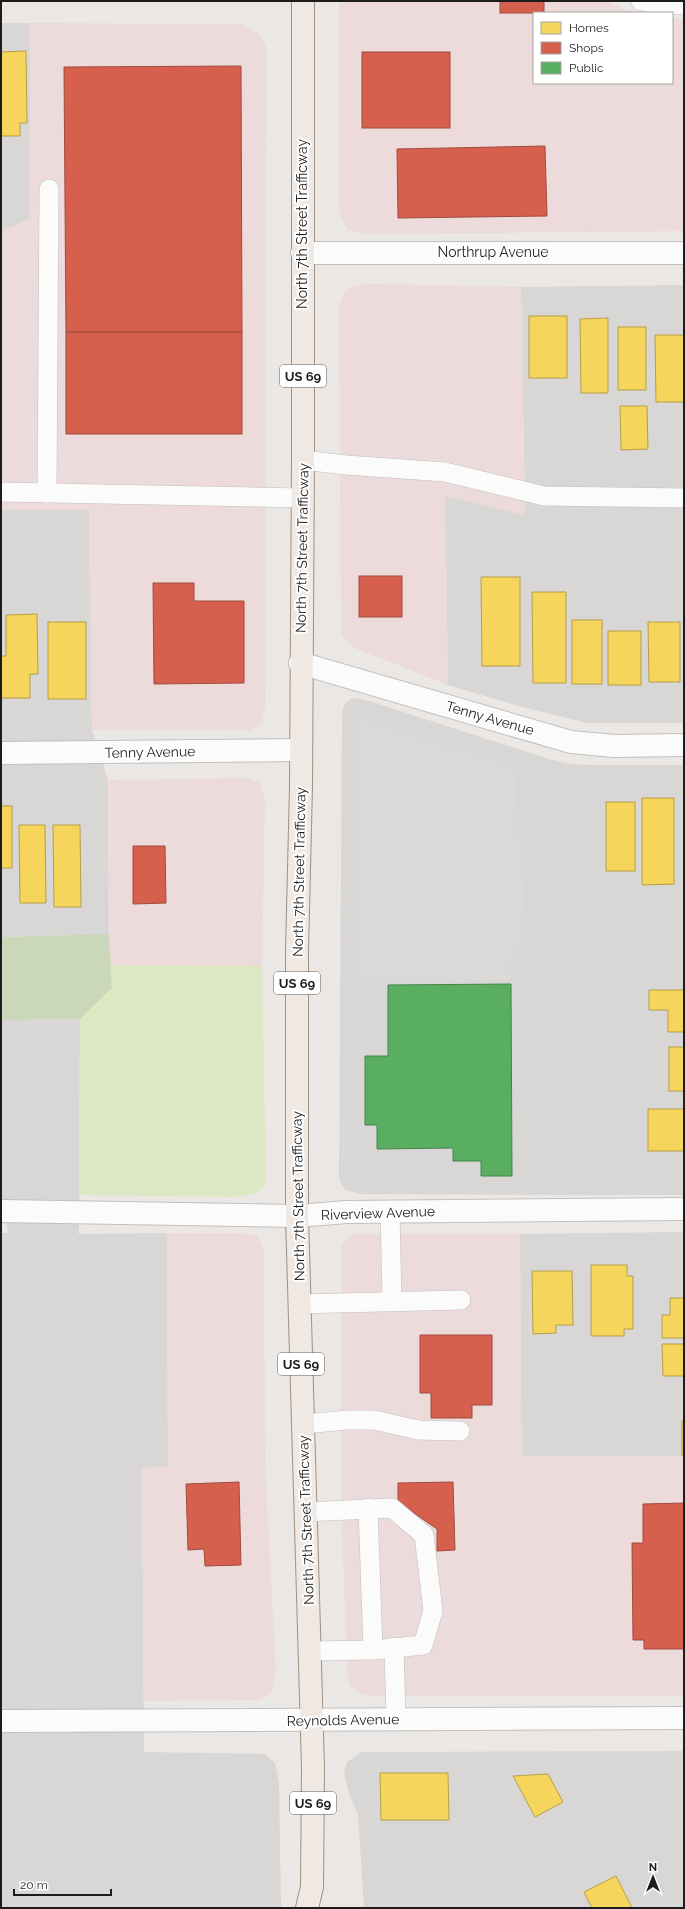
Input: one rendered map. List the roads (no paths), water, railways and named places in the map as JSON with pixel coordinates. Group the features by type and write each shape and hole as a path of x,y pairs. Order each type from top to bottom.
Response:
{"main road":[{"name":"North 7th Street Trafficway","path":"303,1 303,460 300,663 301,786 297,951 296,1216 304,1424 305,1512 313,1768 312,1886 307,1908"},
{"name":"North 7th Street Trafficway","path":"312,1886 318,1908"}],"street":[{"name":"Northrup Avenue","path":"302,253 684,253"},
{"name":"Tenny Avenue","path":"300,663 572,742 614,746 684,745"},
{"name":"Tenny Avenue","path":"1,754 300,750"},
{"name":"Riverview Avenue","path":"1,1212 296,1216 347,1212 684,1209"},
{"name":"Reynolds Avenue","path":"1,1721 684,1718"}],"lane":[{"path":"641,1 659,4 684,5"},
{"path":"47,493 49,189"},
{"path":"303,460 346,465 444,472 544,496 684,498"},
{"path":"1,492 302,498"},
{"path":"390,1212 392,1302"},
{"path":"299,1304 461,1300"},
{"path":"304,1424 347,1420 374,1420 418,1430 460,1431"},
{"path":"368,1508 373,1650"},
{"path":"305,1512 392,1508 424,1535 433,1611 423,1645 373,1650 310,1651"},
{"path":"394,1647 396,1719"}]}
